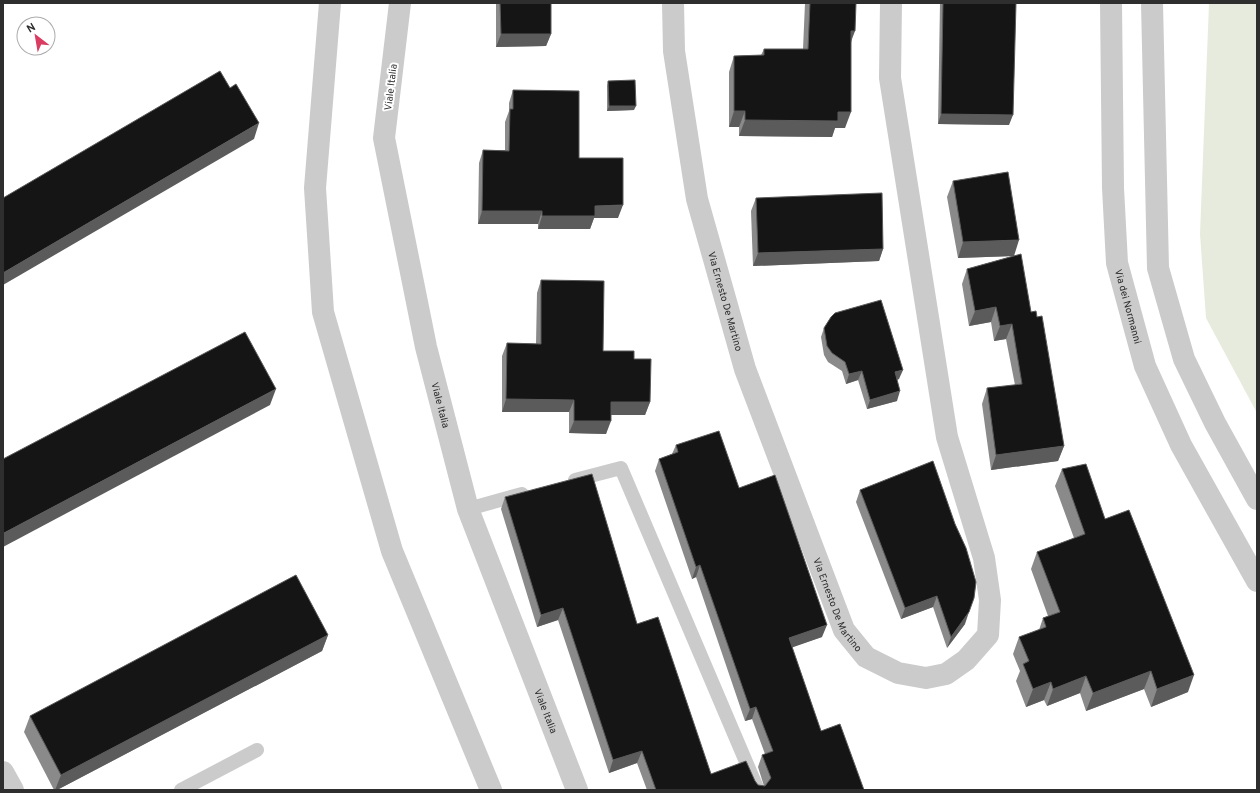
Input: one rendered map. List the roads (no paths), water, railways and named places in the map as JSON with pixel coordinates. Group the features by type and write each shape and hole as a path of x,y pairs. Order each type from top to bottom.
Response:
{"street":[{"path":"330,3 315,188 323,312 392,551 490,790"},
{"name":"Viale Italia","path":"400,3 384,138 426,347 468,509 577,790"},
{"name":"Via Ernesto De Martino","path":"673,3 674,51 697,199 745,369 844,630 866,656 898,673 926,678 946,674 966,660 988,635 990,600 984,558 947,437 890,78 891,3"},
{"name":"Via dei Normanni","path":"1112,3 1113,188 1117,263 1145,366 1181,445 1257,581"},
{"path":"1152,3 1158,268 1184,359 1215,423 1257,499"},
{"path":"3,772 13,790"}],"lane":[{"path":"560,484 621,468 758,790"},
{"path":"468,509 537,490"},
{"path":"181,790 257,750"}]}
